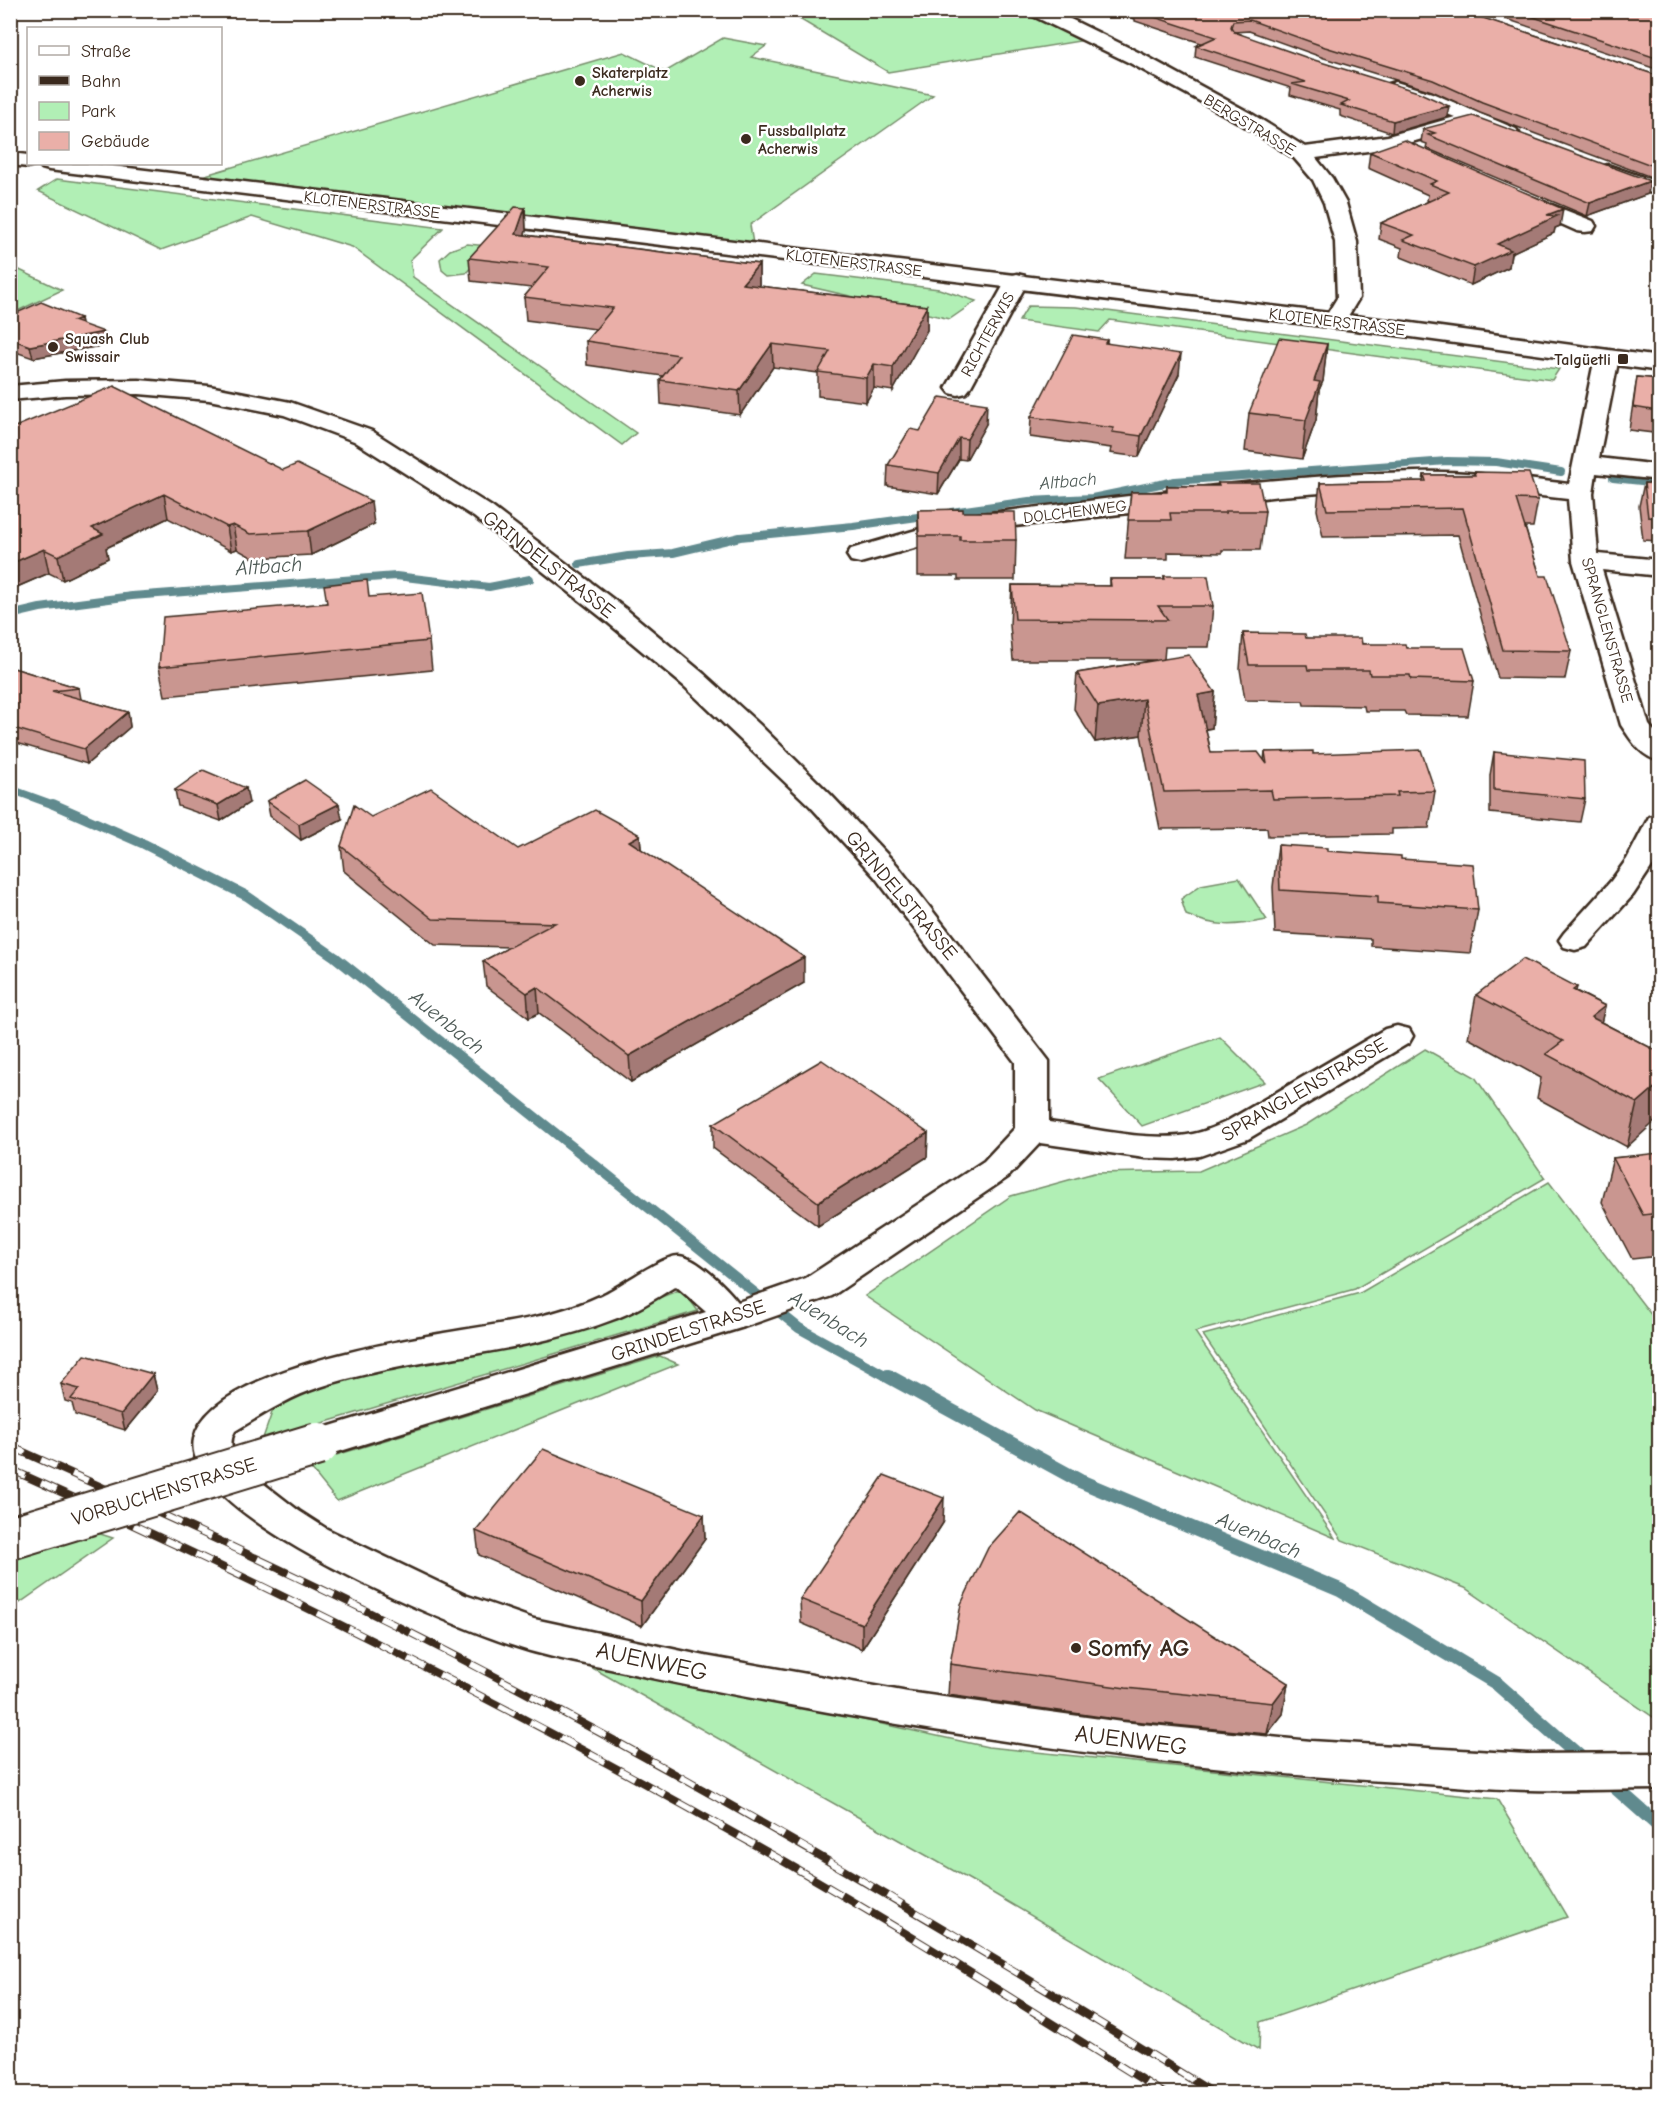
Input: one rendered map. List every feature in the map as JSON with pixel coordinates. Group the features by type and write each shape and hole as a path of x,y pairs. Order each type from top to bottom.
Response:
{"street":[{"name":"BERGSTRASSE","path":"1036,10 1137,58 1245,118 1301,154 1322,178 1335,203 1346,242 1348,298 1334,321"},
{"path":"1378,83 1419,93 1526,140"},
{"path":"1301,154 1390,142 1472,118"},
{"path":"1390,142 1420,155"},
{"path":"10,159 27,161"},
{"name":"KLOTENERSTRASSE","path":"57,165 1017,281 1659,364"},
{"path":"1592,165 1659,190"},
{"path":"1508,193 1585,226"},
{"name":"RICHTERWIS","path":"958,388 1017,281"},
{"name":"SPRANGLENSTRASSE","path":"1607,357 1580,493 1586,561 1635,725 1647,742 1659,752"},
{"name":"GRINDELSTRASSE","path":"10,393 65,388 139,387 209,393 290,409 363,436 483,512 616,615 694,680 812,792 886,871 1032,1061 1032,1131 996,1169 819,1287 743,1313 318,1444"},
{"path":"1586,464 1659,473"},
{"name":"DOLCHENWEG","path":"860,555 946,529 979,522 1280,488 1436,478 1489,481 1580,493"},
{"path":"1586,561 1659,568"},
{"path":"1575,940 1622,888 1642,859 1659,824"},
{"name":"SPRANGLENSTRASSE","path":"1032,1131 1145,1147 1175,1148 1200,1145 1236,1131 1397,1036"},
{"name":"AUENWEG","path":"743,1313 712,1296 677,1268 613,1305 574,1320 350,1366 322,1373 271,1392 229,1416 216,1428 212,1447 218,1465 227,1476 260,1503 313,1540 451,1606 531,1635 705,1673 1030,1727 1134,1741 1311,1759 1545,1773 1644,1771"},
{"name":"VORBUCHENSTRASSE","path":"10,1538 318,1444"}],"green space":[{"path":"786,11 1036,11 1098,38 888,72"},
{"path":"723,38 766,46 751,57 933,95 750,225 753,244 202,176 624,52 665,72"},
{"path":"57,179 443,228 410,260 413,277 636,433 622,445 352,247 252,217 161,250 38,191"},
{"path":"467,244 490,246 466,273 448,275 442,270 440,259 450,250"},
{"path":"11,266 62,290 11,314"},
{"path":"816,274 939,289 976,301 950,319 802,285"},
{"path":"1028,306 1076,307 1559,369 1552,380 1110,320 1099,332 1019,321"},
{"path":"1239,878 1267,920 1226,925 1186,915 1181,899 1201,885"},
{"path":"1220,1037 1265,1082 1142,1126 1099,1079"},
{"path":"1425,1049 1475,1077 1545,1178 1355,1289 1195,1332 1335,1538 1035,1410 865,1296 1011,1196 1094,1173 1199,1171 1306,1125"},
{"path":"1549,1182 1659,1325 1659,1721 1465,1588 1342,1540 1203,1335 1360,1293"},
{"path":"682,1289 698,1311 262,1441 276,1401 358,1371 607,1318"},
{"path":"660,1356 678,1364 337,1501 307,1464"},
{"path":"94,1532 113,1538 11,1609 11,1558"},
{"path":"573,1657 988,1747 1497,1799 1567,1917 1260,2022 1259,2050 979,1885"}],"building":[{"path":"1459,10 1659,76 1659,168 1482,102 1433,80 1325,47 1250,20 1233,21 1231,27 1234,32 1418,92 1449,106 1393,121 1341,105 1349,101 1292,84 1306,82 1196,46 1216,37 1136,11"},
{"path":"1513,10 1659,10 1659,59"},
{"path":"1473,116 1650,181 1590,203 1428,135 1435,133 1423,129"},
{"path":"1404,140 1563,209 1547,215 1557,216 1497,244 1511,250 1474,267 1403,240 1414,235 1381,223 1449,192 1430,184 1437,181 1370,152"},
{"path":"515,207 525,208 516,234 759,264 742,284 927,306 893,367 874,364 866,378 818,372 830,351 772,344 739,391 660,380 679,355 586,341 613,308 524,297 549,267 469,258"},
{"path":"41,302 80,318 73,321 104,332 30,346 10,339 10,316"},
{"path":"1073,335 1107,340 1105,343 1181,354 1141,436 1112,432 1114,428 1031,417"},
{"path":"1279,338 1327,344 1314,381 1320,382 1306,420 1249,413"},
{"path":"1637,377 1659,379 1659,439 1657,439 1657,411 1633,407"},
{"path":"114,386 283,470 297,464 371,501 308,531 250,534 233,525 227,527 164,494 92,528 103,534 58,556 44,549 10,564 10,429"},
{"path":"940,397 987,404 967,439 959,438 939,473 888,465 910,429 920,431"},
{"path":"1474,472 1529,473 1538,500 1516,499 1540,576 1547,576 1571,651 1503,650 1463,508 1327,510 1320,483 1426,481 1424,475 1475,475"},
{"path":"1656,479 1659,479 1659,518 1648,517 1644,483 1656,484"},
{"path":"1218,483 1259,483 1265,511 1170,513 1171,520 1128,520 1131,492 1167,492 1167,486 1219,486"},
{"path":"963,509 963,512 1015,512 1016,540 960,540 960,536 919,536 918,510"},
{"path":"1164,576 1208,576 1213,606 1158,606 1168,620 1015,619 1012,585 1111,586 1110,579 1165,579"},
{"path":"367,580 369,597 422,593 429,641 159,667 163,617 327,603 324,585"},
{"path":"1243,633 1305,634 1306,638 1361,638 1362,644 1405,644 1406,648 1464,648 1474,681 1411,679 1410,675 1370,675 1369,670 1308,670 1307,665 1249,665"},
{"path":"1189,655 1215,692 1198,695 1211,753 1258,752 1267,764 1265,752 1313,751 1313,754 1421,750 1435,791 1397,792 1398,796 1273,799 1271,790 1164,792 1144,699 1098,706 1077,673"},
{"path":"10,667 79,688 52,691 128,712 84,749 10,727"},
{"path":"1494,752 1584,761 1585,799 1494,790"},
{"path":"203,770 246,788 218,805 175,790"},
{"path":"305,780 339,804 299,824 267,801"},
{"path":"431,788 518,849 595,810 640,835 629,841 804,957 629,1056 537,987 527,993 483,961 555,923 433,919 341,846 354,805 371,817"},
{"path":"1278,845 1401,856 1401,859 1473,864 1478,910 1378,903 1378,896 1280,890"},
{"path":"1523,959 1577,987 1573,990 1605,1006 1591,1017 1659,1052 1659,1084 1637,1103 1546,1054 1563,1041 1476,995"},
{"path":"822,1060 928,1133 818,1202 713,1124"},
{"path":"1659,1153 1659,1213 1643,1215 1613,1158"},
{"path":"85,1355 153,1374 121,1414 71,1399 79,1389 61,1384"},
{"path":"543,1449 704,1515 641,1601 476,1531"},
{"path":"884,1475 944,1498 862,1624 800,1599"},
{"path":"1020,1512 1288,1683 1273,1703 1126,1688 950,1664 961,1604 988,1548"}],"waterway":[{"name":"Altbach","path":"951,512 1029,501 1092,498 1175,481 1447,461 1496,462 1561,472"},
{"name":"Altbach","path":"1613,478 1660,483"},
{"name":"Altbach","path":"579,564 628,556 673,553 740,537 853,526 932,515"},
{"name":"Altbach","path":"10,615 40,608 132,596 396,576 489,587 530,579"},
{"name":"Auenbach","path":"10,789 57,806"},
{"name":"Auenbach","path":"53,804 144,844 247,896 335,957 799,1328 890,1378"},
{"name":"Auenbach","path":"888,1376 1080,1481 1340,1590 1496,1683 1587,1763"},
{"name":"Auenbach","path":"1608,1781 1660,1827"}],"railway":[{"path":"10,1446 303,1580 419,1637 571,1717 850,1873 1215,2094"},
{"path":"10,1469 293,1601 479,1695 662,1793 857,1904 1165,2094"}],"place":[{"name":"Skaterplatz Acherwis","path":"580,81"},
{"name":"Fussballplatz Acherwis","path":"746,139"},
{"name":"Squash Club Swissair","path":"53,347"},
{"name":"Talgüetli","path":"1623,359"},
{"name":"Somfy AG","path":"1076,1648"}]}
